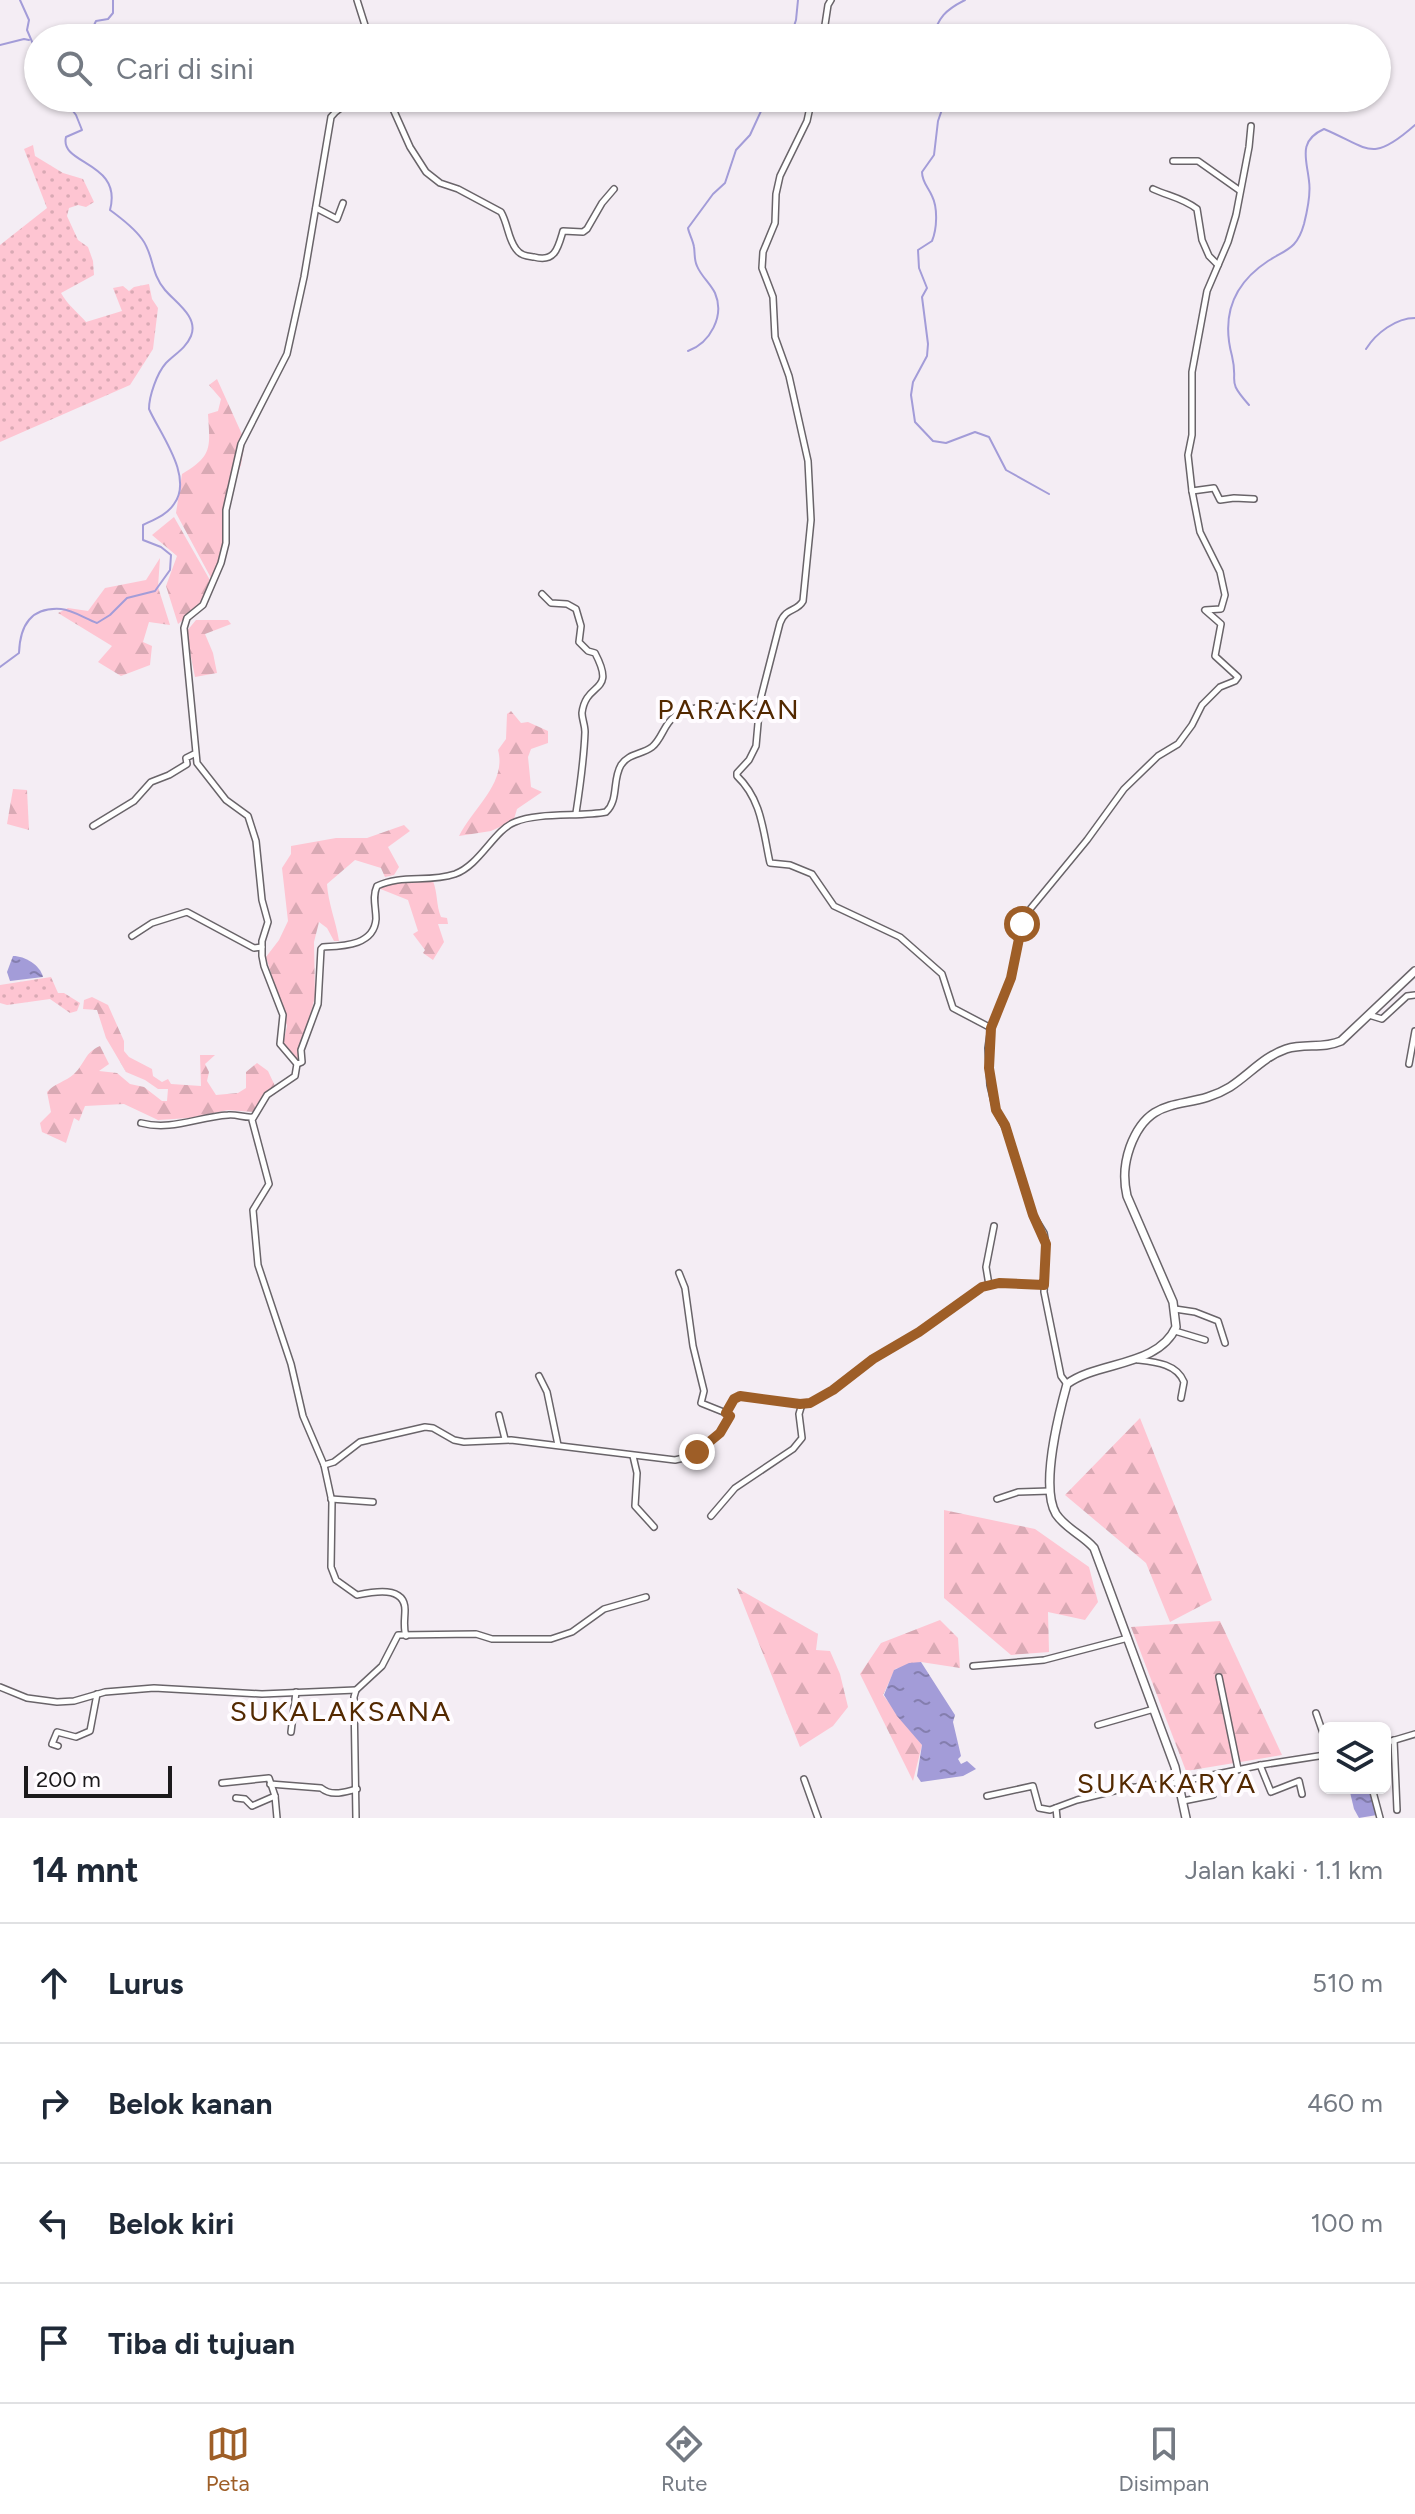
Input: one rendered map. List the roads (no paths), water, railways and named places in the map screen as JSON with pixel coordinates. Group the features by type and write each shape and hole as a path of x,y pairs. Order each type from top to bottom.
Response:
{"main road":[{"path":"1186,1818 1179,1782 1155,1709 1094,1548 1057,1515 1050,1491 1067,1384 1164,1344 1175,1331 1175,1309 1128,1199 1123,1180 1128,1153 1143,1120 1162,1108 1226,1089 1263,1060 1286,1049 1335,1044 1415,971"}],"street":[{"path":"357,0 365,24"},
{"path":"826,24 831,0"},
{"path":"336,112 331,117 287,354 241,444 226,510 226,543 221,563 203,605 185,622 194,754 199,768 226,800 245,812 250,820 268,922 262,956 283,1015 280,1044 297,1064 295,1076 267,1095 253,1117 269,1184 253,1210 258,1265 291,1364 303,1416 324,1465 331,1499 331,1567 336,1580 357,1595 380,1590 400,1598 406,1607 406,1636"},
{"path":"395,112 410,147 426,172 440,183 501,212 515,248 523,255 543,260 552,257 559,247 563,231 583,232 587,229 614,189"},
{"path":"809,112 780,176 774,226 762,256 762,273 773,297 775,337 789,376 808,461 811,520 803,601 799,607 785,613 780,623 759,708 753,753 736,775 754,796 765,828 770,863 790,865 812,874 834,906 884,932 898,935 942,974 953,1008 991,1028"},
{"path":"1067,1384 1061,1376 1051,1334 1044,1285 1047,1250 1044,1233 1033,1215 1005,1125 996,1110 990,1085 988,1048 991,1028 1011,978 1022,924 1031,908 1124,789 1158,756 1178,744 1202,705 1218,688 1237,680 1236,673 1219,663 1215,656 1221,624 1205,610 1222,607 1224,585 1200,532 1188,455 1192,435 1192,372 1207,291 1228,242 1251,126"},
{"path":"1173,161 1198,161 1239,190"},
{"path":"1153,189 1180,198 1197,209 1202,240 1209,256 1218,265"},
{"path":"316,208 337,219 343,203"},
{"path":"1192,491 1214,488 1220,500 1254,499"},
{"path":"542,594 551,603 567,604 576,609 581,626 579,642 595,653 603,665 603,680 589,695 582,712 585,727 576,813"},
{"path":"297,1064 302,1062 301,1050 318,1004 321,949 347,946 364,938 376,920 374,896 377,886 395,879 420,880 462,871 514,822 576,813 603,813 610,809 622,764 632,754 652,746 673,718 702,706 759,708"},
{"path":"93,826 134,801 151,782 187,764 186,758 194,754"},
{"path":"132,936 152,923 187,912 254,948 262,947"},
{"path":"1368,1015 1382,1019 1407,996 1415,995"},
{"path":"1409,1064 1415,1031"},
{"path":"141,1123 157,1127 228,1115 253,1117"},
{"path":"989,1285 986,1267 994,1226"},
{"path":"324,1465 334,1462 360,1442 425,1427 464,1442 505,1439 633,1456 675,1460 688,1457 720,1433 730,1416 701,1403 704,1391 693,1346 685,1288 679,1273"},
{"path":"726,1413 734,1399 740,1396 802,1404 833,1390 873,1359 989,1285 1044,1285"},
{"path":"1175,1309 1195,1312 1218,1321 1225,1343"},
{"path":"1175,1331 1205,1340"},
{"path":"1133,1359 1161,1362 1178,1372 1184,1382 1181,1398"},
{"path":"539,1376 547,1392 558,1445"},
{"path":"711,1516 735,1488 793,1449 802,1438 799,1414 802,1404"},
{"path":"499,1415 505,1439"},
{"path":"633,1456 637,1473 635,1506 654,1527"},
{"path":"997,1499 1018,1492 1050,1491"},
{"path":"331,1499 373,1502"},
{"path":"356,1818 354,1697 356,1690 382,1666 398,1635 476,1634 492,1639 551,1639 572,1632 604,1609 646,1597"},
{"path":"973,1666 1044,1660 1128,1638"},
{"path":"1219,1677 1238,1769"},
{"path":"0,1687 27,1698 57,1702 154,1688 262,1694 356,1690"},
{"path":"291,1732 296,1692"},
{"path":"58,1746 52,1744 57,1732 76,1737 90,1731 97,1694"},
{"path":"1098,1725 1155,1709"},
{"path":"1316,1713 1319,1722"},
{"path":"1391,1741 1415,1734"},
{"path":"1394,1740 1397,1810"},
{"path":"987,1796 1033,1786 1040,1810 1126,1788 1179,1782 1319,1756"},
{"path":"1260,1765 1271,1792 1299,1781 1302,1794"},
{"path":"222,1783 267,1777 275,1796 277,1818"},
{"path":"804,1779 818,1818"},
{"path":"270,1784 321,1788 337,1793 357,1789"},
{"path":"1374,1794 1380,1818"},
{"path":"1183,1801 1213,1795"},
{"path":"236,1798 245,1799 252,1806 275,1796"},
{"path":"1056,1808 1057,1818"}],"water":[{"path":"13,956 31,962 43,977 10,981 7,972"},
{"path":"921,1662 955,1715 953,1722 961,1756 958,1759 961,1764 967,1761 976,1769 963,1776 921,1782 917,1776 922,1745 884,1695 894,1670 909,1663"},
{"path":"1350,1794 1372,1794 1377,1815 1359,1818"}],"waterway":[{"path":"20,0 28,24"},
{"path":"95,24 108,19 113,13 113,0"},
{"path":"795,24 798,0"},
{"path":"938,24 952,7 965,0"},
{"path":"0,45 24,39"},
{"path":"0,667 19,653 25,626 42,611 66,610 97,623 127,598 155,591 170,570 171,555 143,540 143,525 160,517 174,504 180,481 173,456 149,404 163,367 189,340 192,322 160,283 142,239 110,210 112,194 108,182 66,146 66,137 82,130 74,112"},
{"path":"688,351 709,335 718,311 715,293 696,264 688,228 725,183 736,150 750,135 761,112"},
{"path":"941,112 934,155 922,172 934,201 936,218 932,241 918,250 919,268 927,288 922,297 928,344 927,356 913,382 911,395 915,422 933,441 946,443 975,432 989,437 1006,470 1049,494"},
{"path":"1249,405 1235,385 1229,314 1238,290 1246,280 1298,239 1309,197 1306,152 1310,139 1324,129 1361,146 1379,148 1389,145 1415,125"},
{"path":"1366,349 1387,328 1415,318"}],"district":[{"name":"PARAKAN","path":"729,709"},
{"name":"SUKALAKSANA","path":"341,1711"},
{"name":"SUKAKARYA","path":"1167,1783"}]}
